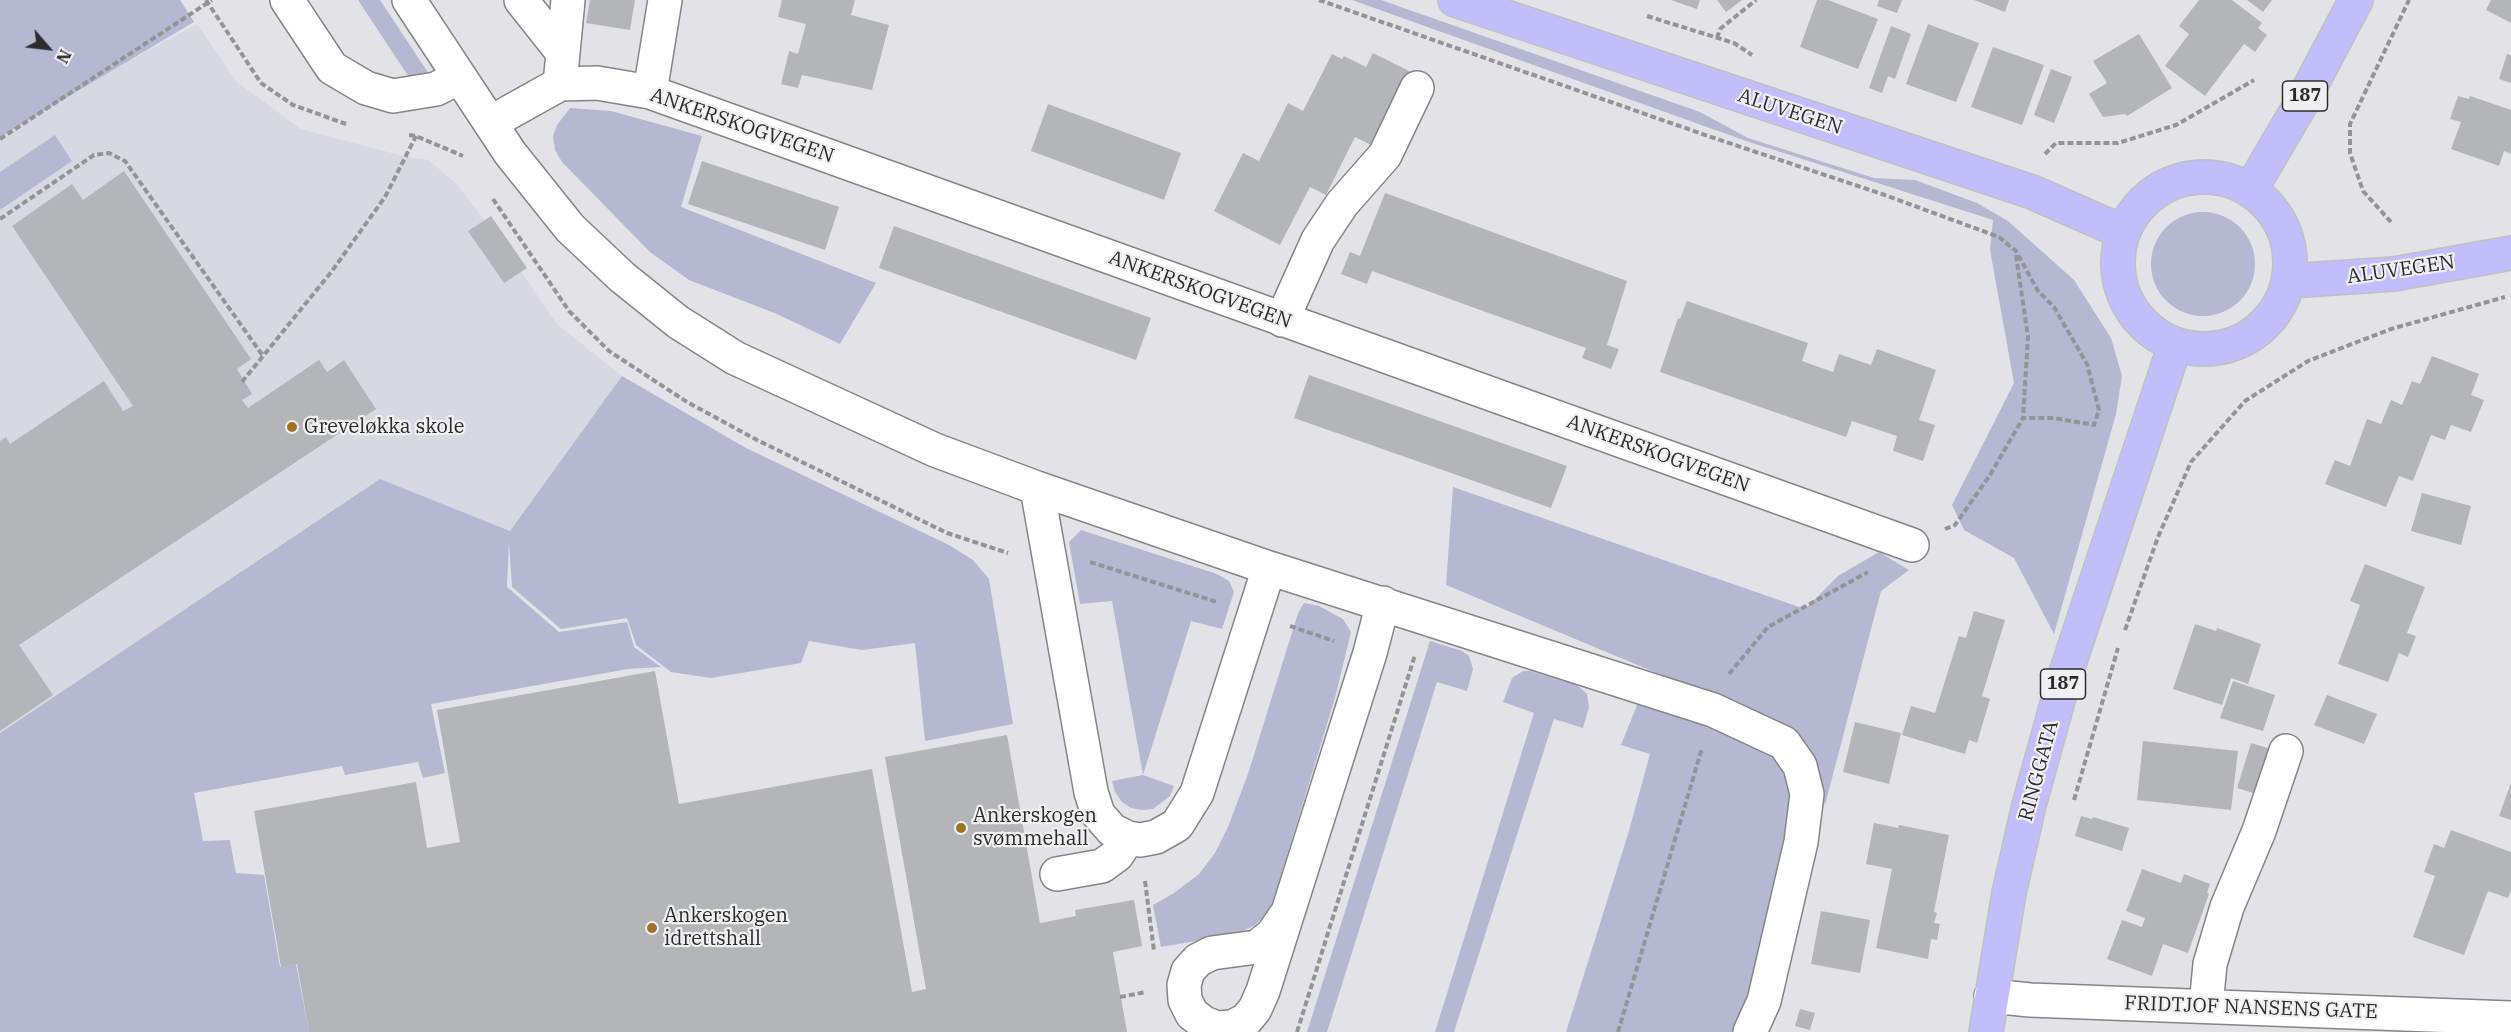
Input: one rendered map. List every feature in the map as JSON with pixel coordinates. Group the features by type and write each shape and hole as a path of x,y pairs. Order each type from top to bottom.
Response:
{"main road":[{"name":"ALUVEGEN","path":"1455,0 2032,192 2123,232"},
{"name":"187","path":"2251,189 2302,102 2356,0"},
{"path":"2207,176 2238,183 2251,189 2267,202 2284,227 2290,251 2289,281 2272,317 2249,337 2235,344 2205,350 2175,345 2144,327 2126,302 2117,262 2123,232 2142,201 2168,184 2207,176"},
{"name":"ALUVEGEN","path":"2289,281 2394,274 2511,253"},
{"name":"RINGGATA","path":"1986,1032 2009,893 2029,805 2064,679 2175,345"}],"street":[{"path":"287,0 332,68 366,88 393,96 436,89 459,77"},
{"path":"409,0 510,153 570,228 622,277 678,322 735,358 935,450 1037,488 1269,567 1713,710 1784,743 1800,766 1807,794 1802,842 1764,1001 1750,1032"},
{"path":"521,0 562,69"},
{"path":"562,69 568,0"},
{"path":"650,92 665,0"},
{"name":"ANKERSKOGVEGEN","path":"490,123 562,69 597,83 650,92 1912,544"},
{"path":"1282,320 1318,240 1342,204 1385,154 1417,88"},
{"path":"1037,488 1091,792 1098,814 1112,830 1128,838 1140,840 1156,837 1178,825 1197,793 1269,567"},
{"path":"1288,912 1370,653 1383,603"},
{"path":"2206,1006 2210,964 2217,941 2286,752"},
{"path":"1057,874 1102,866 1117,855 1128,838"},
{"name":"FRIDTJOF NANSENS GATE","path":"1992,996 2031,1000 2511,1018"}],"path":[{"path":"0,139 212,0"},
{"path":"1319,0 1708,136 1882,194 1999,237 2016,251 2038,291 2054,307 2087,364 2099,410 2094,425"},
{"path":"1717,38 1720,29 1756,0"},
{"path":"2391,222 2363,191 2350,153 2350,124 2409,0"},
{"path":"1647,16 1734,43 1753,56"},
{"path":"2042,157 2056,143 2118,143 2176,125 2254,80"},
{"path":"242,382 332,271 385,197 416,136"},
{"path":"0,219 94,155 109,153 125,161 263,356"},
{"path":"2016,251 2028,337 2023,418"},
{"path":"2123,634 2157,537 2191,462 2245,401 2308,361 2391,329 2511,295"},
{"path":"1296,1032 1426,617"},
{"path":"2071,810 2119,645"},
{"path":"1618,1032 1713,710"},
{"path":"1148,903 1154,949"}],"shaded area":[{"path":"0,0 180,0 194,22 0,137"},
{"path":"358,0 380,0 429,74 426,103"},
{"path":"1352,0 1381,0 1700,112 1748,138 1874,178 1915,180 1977,203 2008,221 2074,280 2111,338 2122,376 2116,414 2054,634 2014,558 1964,530 1952,505 2014,383 1990,250 1993,220 1746,141"},
{"name":"Greveløkka skole","path":"197,24 237,82 301,129 407,157 428,160 455,182 493,231 557,324 622,376 510,531 380,479 0,733 0,131"},
{"path":"570,108 611,111 702,136 681,207 876,283 840,344 777,314 689,280 650,252 562,162 555,150 553,136 557,125"},
{"path":"55,135 72,161 0,210 0,172"},
{"path":"2203,212 2223,216 2240,227 2251,244 2255,264 2251,284 2240,301 2223,312 2203,316 2183,312 2166,301 2155,284 2151,264 2155,244 2166,227 2183,216"},
{"path":"622,376 746,448 949,545 973,560 989,579 1013,724 925,741 915,643 862,650 809,641 801,663 711,678 671,672 636,645 627,618 561,629 512,587 509,542 507,587 559,632 627,622 634,647 661,667 628,669 431,704 445,773 423,778 418,762 345,775 342,766 194,793 203,841 230,840 236,873 264,875 280,967 296,964 309,1032 0,1032 0,733 380,479 510,531"},
{"path":"1453,487 1805,609 1838,576 1879,552 1909,570 1881,591 1825,805 1804,746 1726,702 1446,585"},
{"path":"1081,530 1217,574 1229,581 1234,592 1222,629 1191,621 1143,775 1112,601 1080,604 1069,542"},
{"path":"1304,603 1319,606 1343,619 1351,632 1335,698 1270,911 1255,925 1237,934 1161,947 1153,905 1199,874 1215,853 1228,827 1249,771 1298,613"},
{"path":"1430,641 1462,651 1469,656 1473,669 1467,691 1437,682 1327,1032 1307,1032"},
{"path":"1523,671 1577,685 1587,694 1589,707 1583,728 1554,719 1454,1032 1435,1032 1534,713 1503,702 1512,678"},
{"path":"1640,698 1773,749 1792,784 1785,832 1753,978 1734,1032 1566,1032 1628,834 1650,754 1621,745"},
{"path":"1143,775 1174,786 1170,796 1153,809 1131,808 1122,802 1115,792 1112,781"}],"building":[{"path":"590,0 635,0 630,30 586,23"},
{"path":"782,0 855,0 851,15 889,25 872,90 802,75 798,88 781,84 789,51 798,54 806,24 778,17"},
{"path":"1671,0 1700,0 1697,9"},
{"path":"1717,0 1742,0 1726,12"},
{"path":"1817,0 1828,0 1878,19 1858,69 1800,47"},
{"path":"1879,0 1902,0 1897,13 1877,6"},
{"path":"1974,0 2009,0 2005,12"},
{"path":"2199,0 2232,0 2262,23 2258,28 2267,35 2255,52 2244,44 2205,96 2165,66 2189,34 2179,26"},
{"path":"2247,0 2272,0 2263,12"},
{"path":"2491,0 2511,0 2511,23 2486,10"},
{"path":"1928,24 1979,43 1956,102 1906,84"},
{"path":"1891,26 1911,34 1895,79 1888,76 1882,93 1869,88"},
{"path":"2139,34 2172,88 2127,116 2125,114 2103,117 2089,94 2107,83 2093,61"},
{"path":"1993,47 2044,65 2022,125 1971,107"},
{"path":"1373,53 1419,76 1393,101 1371,145 1355,137 1326,195 1310,187 1280,245 1214,211 1243,153 1259,161 1288,103 1303,111 1332,54 1342,59 1344,56 1366,67"},
{"path":"2507,54 2511,55 2511,83 2499,79"},
{"path":"2051,69 2072,77 2054,123 2034,115"},
{"path":"2458,96 2469,99 2470,96 2511,110 2511,154 2504,151 2499,166 2451,149 2461,122 2450,119"},
{"path":"1048,104 1181,153 1164,200 1031,151"},
{"path":"702,161 839,207 825,250 688,204"},
{"path":"124,171 251,359 237,369 252,394 242,400 248,408 319,360 327,372 344,360 376,409 19,645 53,695 0,731 0,441 6,437 10,444 104,381 123,411 133,406 12,226 72,184 83,200"},
{"path":"1385,193 1627,281 1607,345 1619,349 1611,369 1582,358 1586,348 1372,271 1367,284 1341,274 1350,252 1360,256"},
{"path":"491,216 527,268 504,283 468,231"},
{"path":"894,226 1151,318 1136,360 879,268"},
{"path":"1687,301 1808,343 1802,361 1833,372 1839,354 1871,365 1877,349 1936,370 1919,420 1935,425 1923,461 1893,451 1897,436 1852,421 1846,437 1660,372 1678,318 1680,319"},
{"path":"2432,356 2479,374 2471,395 2484,400 2471,432 2451,425 2445,440 2431,435 2413,481 2399,476 2386,507 2325,484 2335,460 2350,466 2367,419 2381,424 2391,400 2402,405 2412,381 2420,384"},
{"path":"1309,375 1567,466 1551,508 1294,418"},
{"path":"2422,493 2471,506 2461,545 2411,531"},
{"path":"2365,564 2425,587 2407,633 2416,636 2408,657 2399,653 2388,682 2338,664 2360,605 2350,601"},
{"path":"1974,611 2005,620 1982,696 1990,699 1977,743 1969,740 1965,754 1902,735 1911,706 1935,713 1959,636 1966,638"},
{"path":"2195,624 2216,631 2217,628 2261,644 2248,684 2231,678 2222,705 2173,689"},
{"path":"655,671 679,804 872,769 912,992 926,989 885,757 1007,735 1040,923 1076,916 1075,910 1134,900 1142,946 1113,952 1127,1032 309,1032 297,964 281,967 254,811 416,782 427,848 460,842 437,710"},
{"path":"2233,681 2275,695 2263,731 2220,718"},
{"path":"2327,695 2377,714 2364,744 2314,725"},
{"path":"1855,722 1901,733 1889,784 1843,772"},
{"path":"2143,741 2238,751 2231,810 2137,800"},
{"path":"2251,743 2274,750 2260,795 2237,788"},
{"path":"2511,783 2511,820 2499,816"},
{"path":"2081,816 2092,819 2093,817 2129,828 2122,851 2075,836"},
{"path":"1874,823 1898,828 1899,825 1949,835 1934,912 1937,913 1934,923 1940,924 1937,940 1931,939 1928,959 1876,948 1892,869 1866,864"},
{"path":"2451,830 2511,852 2511,891 2508,898 2488,891 2464,955 2413,937 2435,876 2424,872 2434,844 2444,848"},
{"path":"2142,869 2181,883 2184,874 2210,884 2207,893 2209,894 2188,953 2163,944 2152,976 2107,959 2122,920 2142,927 2145,918 2126,911"},
{"path":"1821,911 1870,920 1860,973 1811,964"},
{"path":"1800,1009 1815,1013 1810,1030 1795,1026"}],"place":[{"name":"Greveløkka skole","path":"292,427"},
{"name":"Ankerskogen svømmehall","path":"961,828"},
{"name":"Ankerskogen idrettshall","path":"652,928"}]}
